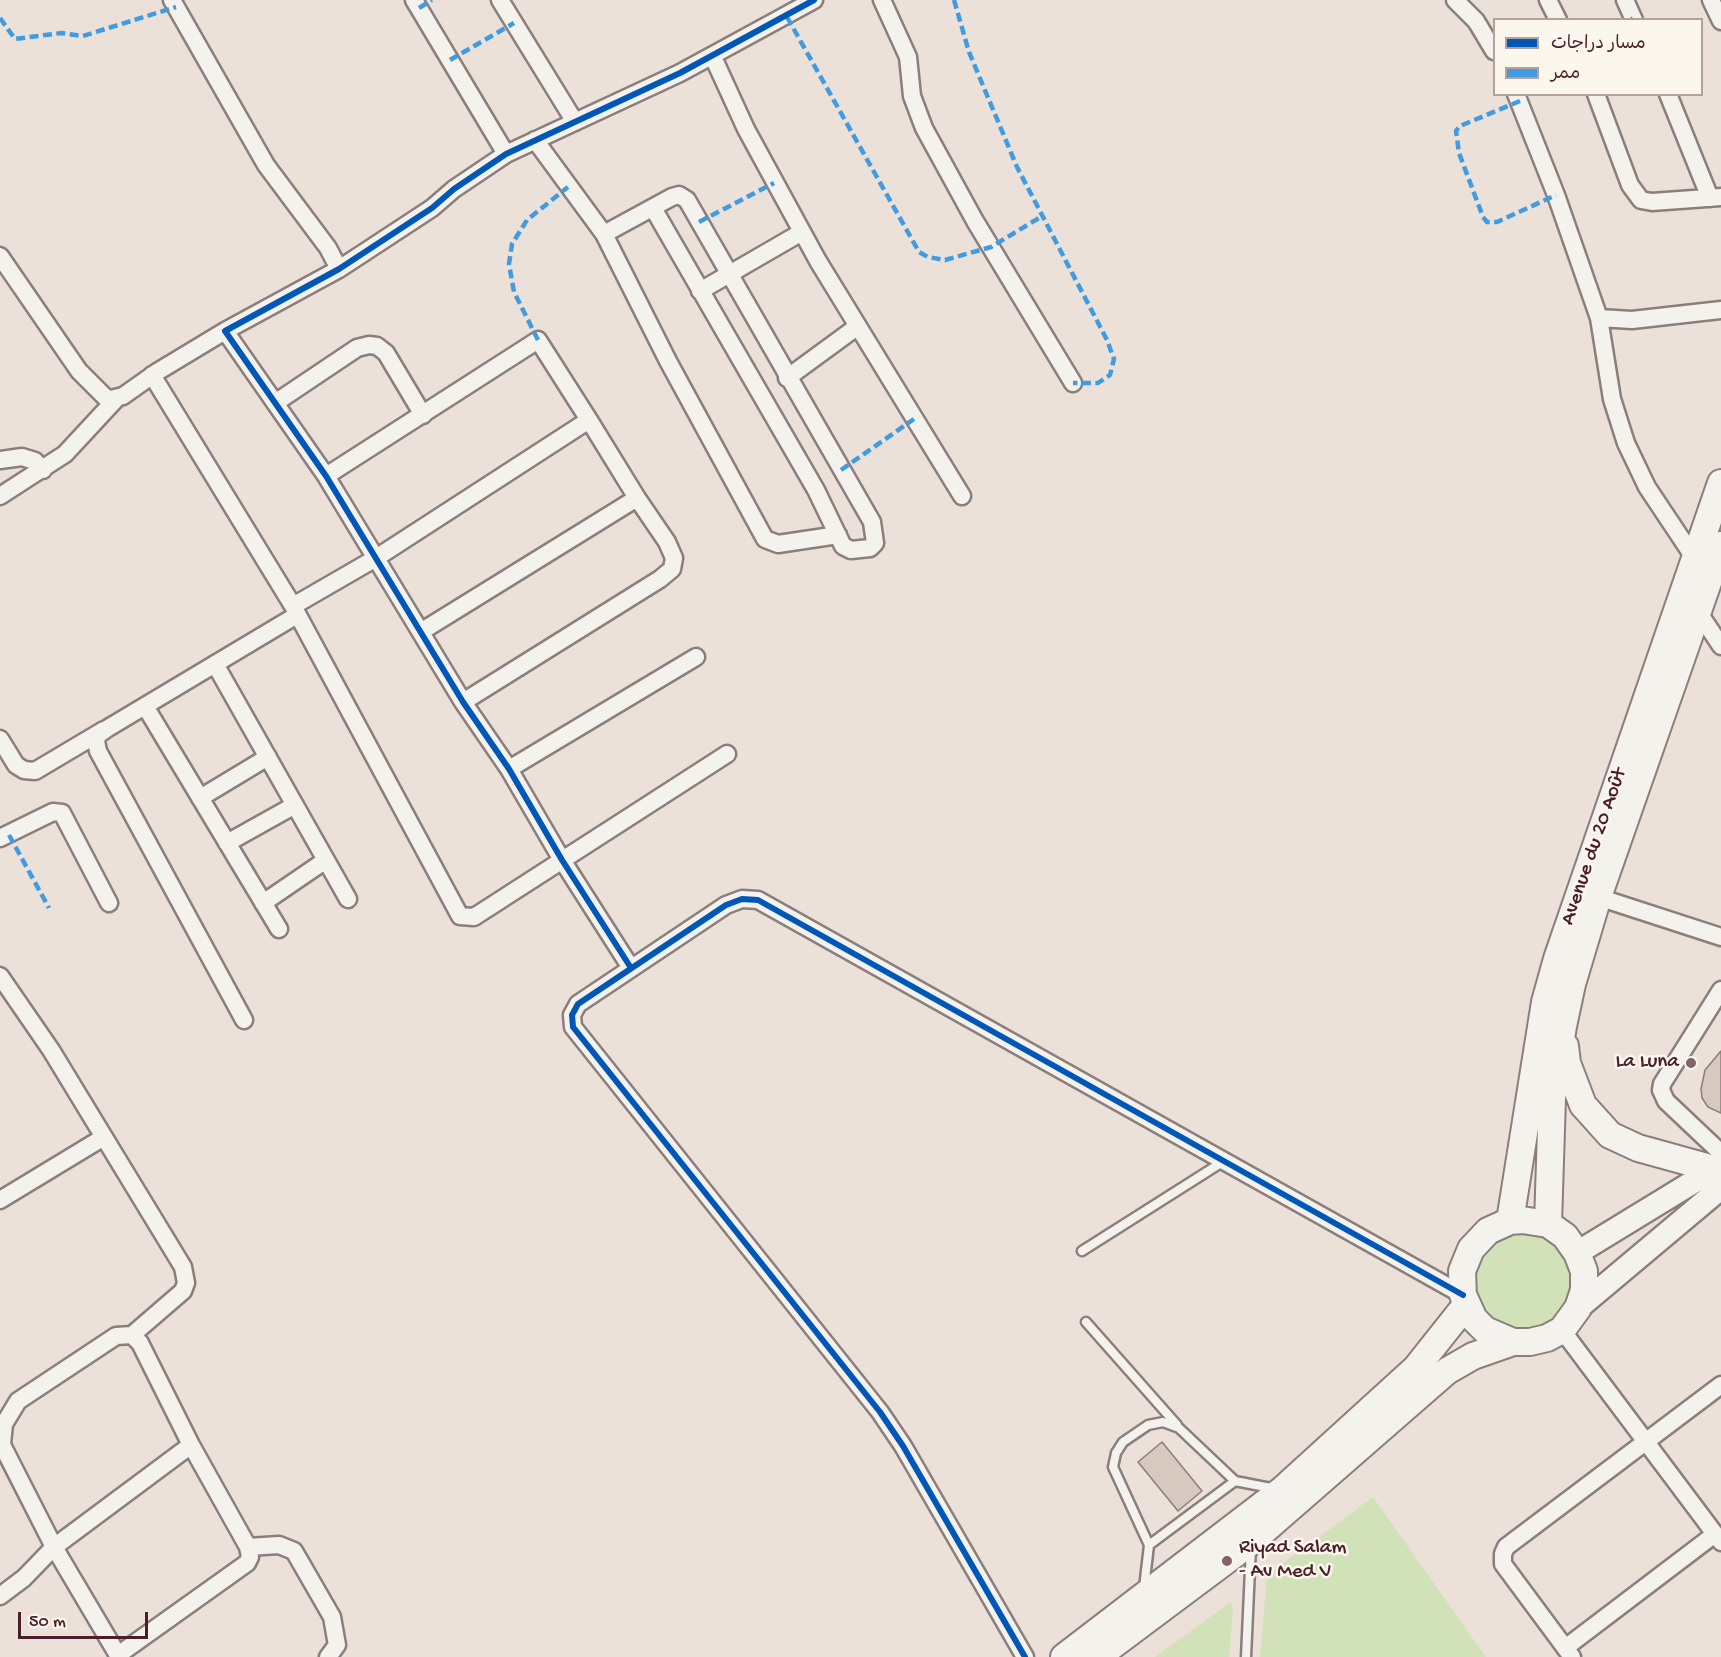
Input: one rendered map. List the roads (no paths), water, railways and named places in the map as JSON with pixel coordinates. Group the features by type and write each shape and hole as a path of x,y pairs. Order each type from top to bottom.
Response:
{"main road":[{"name":"Avenue du 20 Août","path":"1510,1221 1545,1002 1557,959 1721,483"},
{"name":"Avenue du 20 Août","path":"1548,1224 1552,1098 1563,1026 1598,897 1721,545"},
{"path":"1563,1026 1567,1063 1583,1105 1610,1135 1638,1148 1719,1169"},
{"path":"1578,1253 1719,1169"},
{"path":"1097,1657 1251,1541 1447,1371 1473,1356 1513,1342 1530,1342 1547,1338 1562,1330 1578,1308 1719,1169"},
{"path":"1513,1342 1485,1330 1464,1300 1462,1271 1471,1249 1488,1231 1510,1221 1522,1220 1548,1224 1565,1236 1578,1253 1584,1271 1584,1290 1578,1308"},
{"path":"1064,1657 1282,1490 1416,1368 1464,1300"}],"street":[{"path":"172,0 266,165 328,248 339,269"},
{"path":"414,0 506,154"},
{"path":"500,0 575,122"},
{"path":"0,496 43,470 85,434 116,399 225,332 339,269 432,208 454,189 506,154 712,57 814,0"},
{"path":"882,0 908,57 912,96 924,128 975,221 1073,383"},
{"path":"1455,0 1476,21 1493,49"},
{"path":"1548,0 1557,18"},
{"path":"1625,0 1633,18"},
{"path":"1711,0 1721,21"},
{"path":"712,57 751,138 802,232 962,496"},
{"path":"1517,96 1556,195 1599,318 1612,399 1626,443 1647,487 1695,559"},
{"path":"1597,96 1634,194 1641,200 1652,202 1716,197 1669,96"},
{"path":"535,141 604,234 668,361 765,539 778,544 838,535"},
{"path":"604,234 672,197 683,196 872,522 875,543 865,550 851,550 843,546 816,490 653,208"},
{"path":"700,291 802,232"},
{"path":"0,256 80,370 105,397 116,399"},
{"path":"1599,318 1632,320 1721,309"},
{"path":"788,378 858,326"},
{"path":"225,332 326,476 464,702 509,770 562,860 632,968"},
{"path":"326,476 538,340 667,542 674,558 672,569 660,579 464,702"},
{"path":"275,403 357,348 369,345 377,346 386,353 423,415"},
{"path":"152,375 295,610 460,916 474,917 727,754"},
{"path":"0,739 16,765 24,770 34,771 215,664 589,420"},
{"path":"0,460 22,457 35,461 43,470"},
{"path":"422,631 637,498"},
{"path":"1699,613 1721,646"},
{"path":"509,770 696,657"},
{"path":"215,664 348,899"},
{"path":"145,706 279,929"},
{"path":"108,728 97,738 98,751 244,1020"},
{"path":"200,798 268,757"},
{"path":"227,843 295,805"},
{"path":"0,838 53,812 62,813 110,903"},
{"path":"263,903 326,860"},
{"path":"1598,897 1721,937"},
{"path":"1025,1657 903,1446 880,1412 573,1027 572,1015 578,1004 726,905 742,899 758,900 1224,1161 1464,1300"},
{"path":"0,976 51,1050 180,1261 185,1274 183,1291 132,1335 116,1336 18,1401 4,1424 1,1442 54,1547 118,1656 247,1563 250,1557 248,1547 191,1445 144,1349 132,1335"},
{"path":"1719,1169 1666,1101 1661,1090 1662,1084 1721,990"},
{"path":"0,1200 104,1137"},
{"path":"1562,1330 1646,1443 1718,1538 1568,1653 1503,1564 1503,1554 1513,1541 1646,1443 1721,1385"},
{"path":"0,1596 24,1578 54,1547 191,1445"},
{"path":"248,1547 279,1545 294,1551 332,1617 337,1645 328,1657"}],"lane":[{"path":"1083,1251 1224,1161"},
{"path":"1086,1322 1179,1428 1234,1481 1282,1490"},
{"path":"1143,1596 1149,1545 1113,1467 1116,1454 1123,1442 1148,1425 1163,1422 1179,1428"},
{"path":"1149,1545 1234,1481"},
{"path":"1246,1657 1251,1541"}],"place":[{"name":"La Luna","path":"1691,1063"},
{"name":"Riyad Salam - Av Med V","path":"1227,1561"}]}
